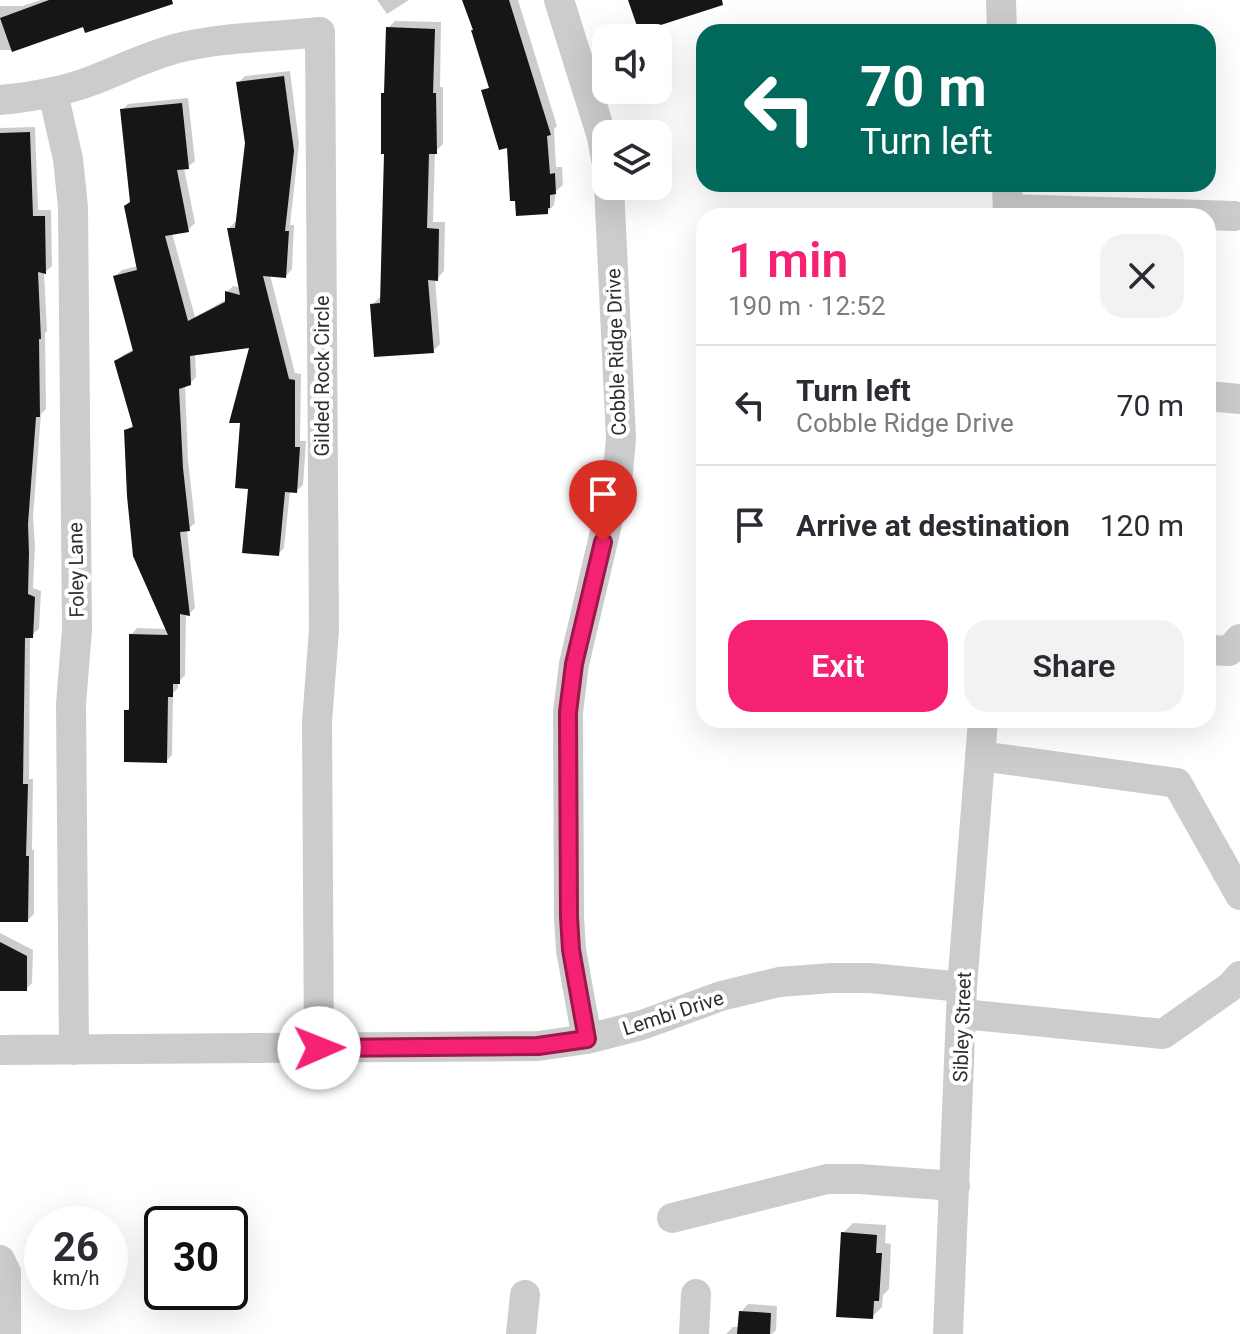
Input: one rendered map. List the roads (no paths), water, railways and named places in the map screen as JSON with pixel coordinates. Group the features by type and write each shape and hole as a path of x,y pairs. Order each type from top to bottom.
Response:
{"street":[{"path":"559,0 597,120"},
{"path":"1001,0 1002,24"},
{"name":"Gilded Rock Circle","path":"0,100 53,93 178,48 320,32 324,630 317,722 319,1048"},
{"name":"Foley Lane","path":"53,93 68,159 73,207 77,629 71,704 74,1050"},
{"name":"Cobble Ridge Drive","path":"587,1039 571,950 568,712 574,664 617,481 621,439 610,200"},
{"path":"1007,203 1094,208"},
{"path":"1216,215 1234,216"},
{"path":"1216,397 1240,399"},
{"path":"1216,650 1229,651 1240,639"},
{"name":"Sibley Street","path":"948,1334 962,1000 982,728"},
{"path":"980,756 1177,783 1240,895"},
{"name":"Lembi Drive","path":"0,1050 538,1046 587,1039 642,1025 721,996 779,982 832,978 870,978 962,1000 1163,1034 1230,987 1240,976"},
{"path":"672,1218 827,1179 955,1186"},
{"path":"0,1260 6,1272 6,1334"},
{"path":"694,1334 696,1294"},
{"path":"521,1334 525,1295"}]}
